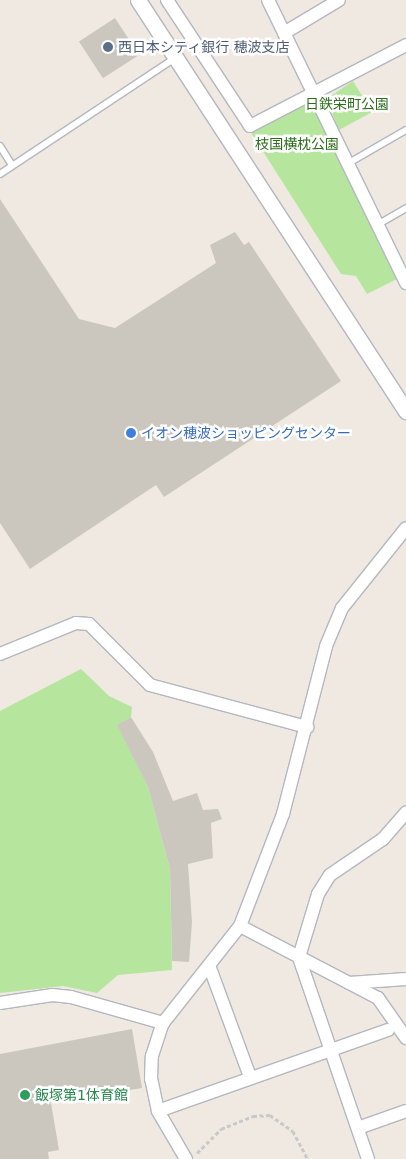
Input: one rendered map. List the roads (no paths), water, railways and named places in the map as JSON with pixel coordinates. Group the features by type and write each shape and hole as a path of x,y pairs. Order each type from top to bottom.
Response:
{"street":[{"path":"138,0 406,412"},
{"path":"167,0 250,126 406,46"},
{"path":"268,0 406,284"},
{"path":"284,34 339,0"},
{"path":"186,1159 158,1111 151,1067 163,1024 210,968 240,926 283,814 307,727 326,646 342,608 406,528"},
{"path":"0,654 76,623 89,624 150,685 307,727"},
{"path":"368,1159 299,957 318,894 330,874 383,839 406,813"},
{"path":"240,926 378,998 406,1038"},
{"path":"210,968 250,1077"},
{"path":"348,983 406,979"},
{"path":"0,1003 52,995 71,998 163,1024"},
{"path":"158,1111 329,1049 388,1030"},
{"path":"358,1128 406,1111"}],"lane":[{"path":"0,174 175,58"},
{"path":"347,164 406,130"},
{"path":"0,146 12,165"},
{"path":"377,225 406,208"}],"place":[{"name":"西日本シティ銀行 穂波支店","path":"108,47"},
{"name":"イオン穂波ショッピングセンター","path":"131,433"},
{"name":"飯塚第1体育館","path":"25,1095"}],"park label":[{"name":"日鉄栄町公園","path":"347,104"},
{"name":"枝国横枕公園","path":"297,144"}]}
